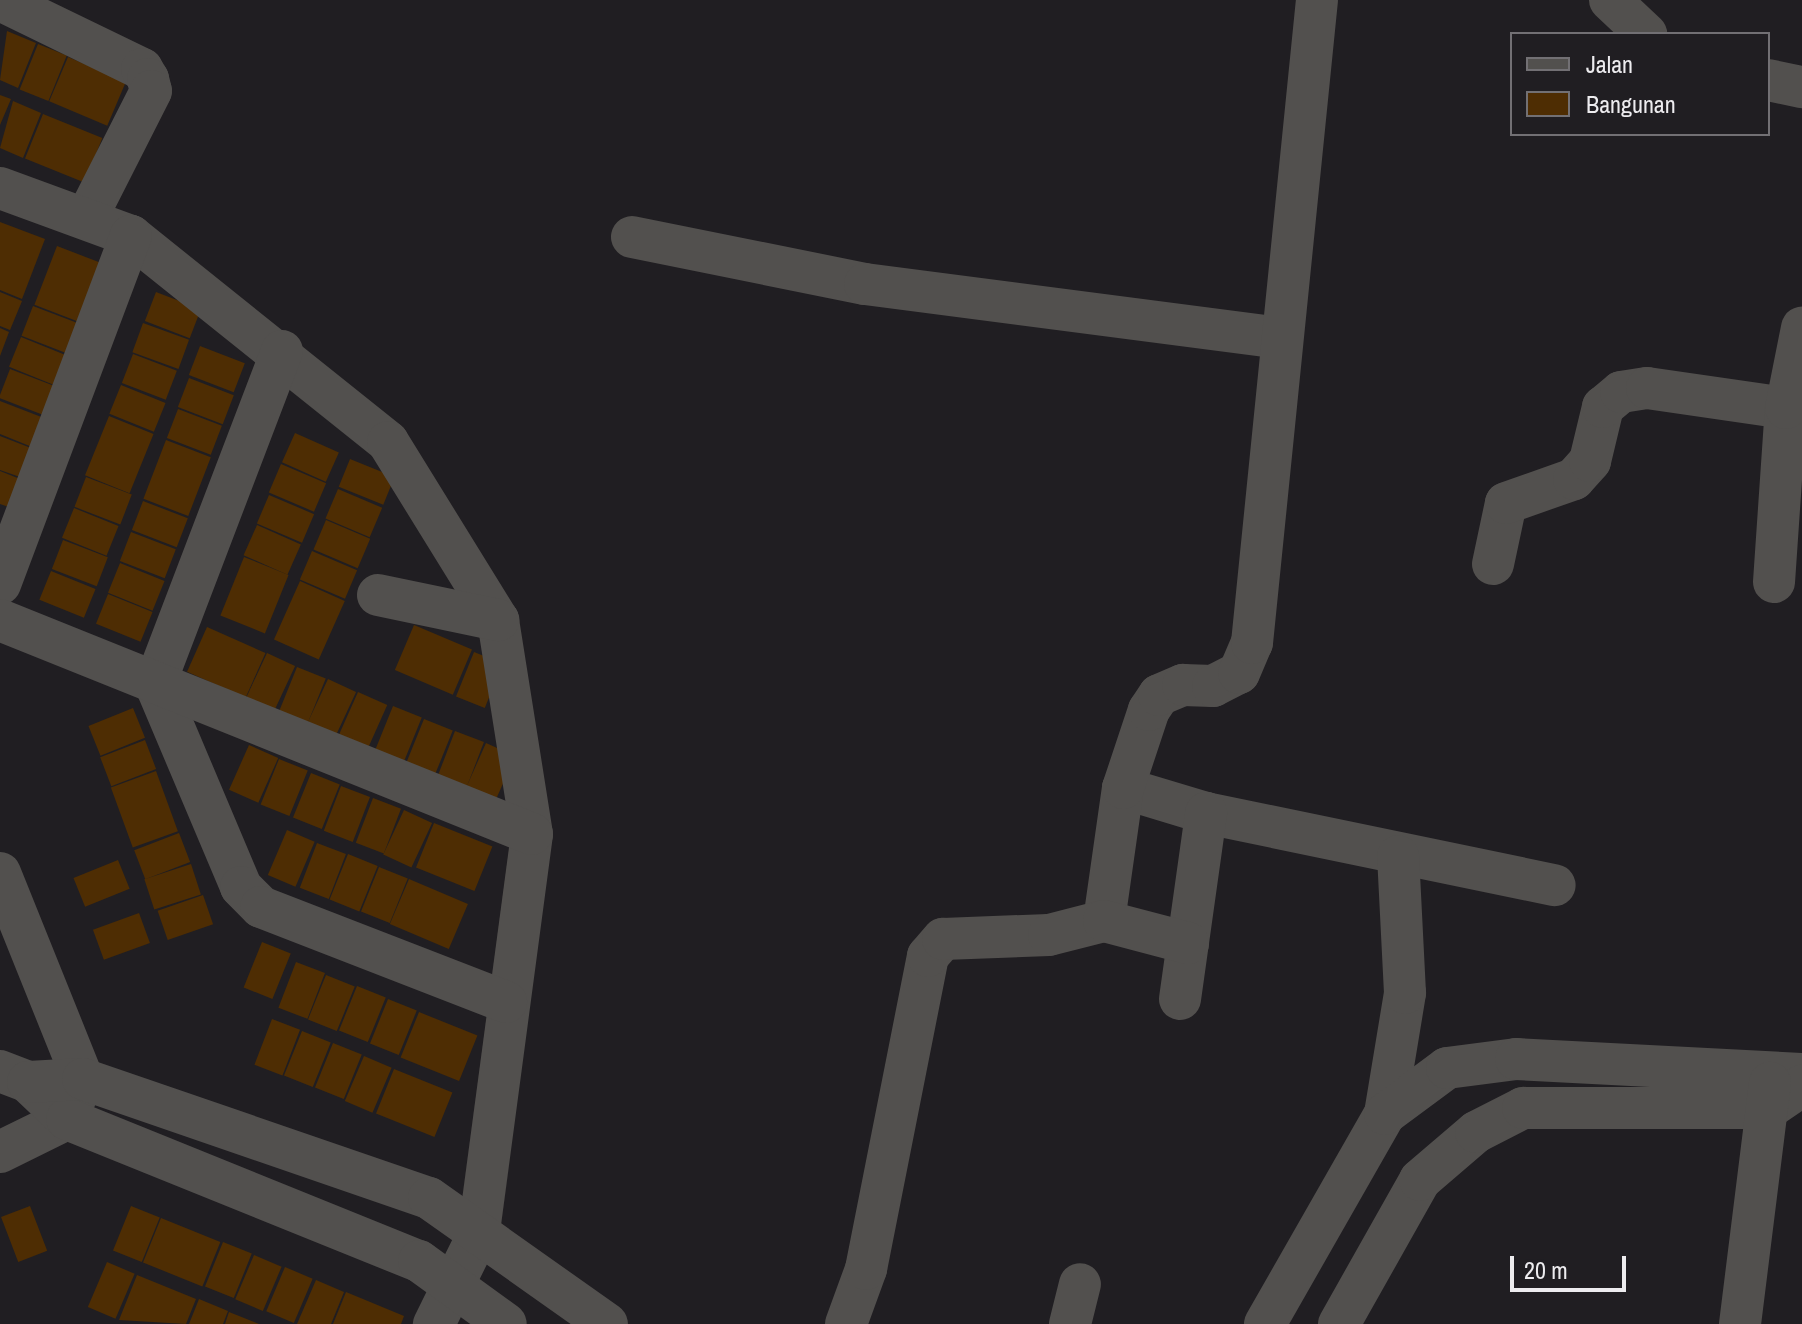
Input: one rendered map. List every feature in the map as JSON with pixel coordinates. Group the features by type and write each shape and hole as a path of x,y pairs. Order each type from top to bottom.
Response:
{"street":[{"path":"0,0 142,69 148,79 151,91 87,217"},
{"path":"1104,921 1123,788 1159,695 1183,685 1213,686 1239,673 1252,643 1317,0"},
{"path":"1610,0 1644,32"},
{"path":"1770,80 1802,87"},
{"path":"0,188 87,217 131,236 282,351 388,442 498,620 532,834 506,1002 479,1233 451,1279 434,1324"},
{"path":"0,584 131,236"},
{"path":"632,237 865,284 1281,338"},
{"path":"1774,582 1786,408 1802,328"},
{"path":"282,351 155,683 241,887 261,907 506,1002"},
{"path":"1493,564 1506,503 1574,479 1590,461 1603,407 1621,392 1647,388 1786,408"},
{"path":"378,595 498,620"},
{"path":"0,620 532,834"},
{"path":"1123,788 1206,813 1398,856 1555,885"},
{"path":"1180,999 1206,813"},
{"path":"1385,1114 1405,993 1398,856"},
{"path":"0,873 83,1079 67,1119 0,1152"},
{"path":"846,1324 866,1269 928,956 943,939 971,932 1049,935 1104,921 1188,943"},
{"path":"1265,1324 1307,1245 1385,1114 1422,1081 1472,1060 1786,1085"},
{"path":"14,1076 83,1079 429,1198 607,1324"},
{"path":"14,1076 67,1119 451,1279 506,1324"},
{"path":"1339,1324 1420,1180 1476,1132 1523,1108 1786,1085"},
{"path":"1740,1324 1786,1085"},
{"path":"1307,1245 1365,1275"},
{"path":"1070,1324 1080,1284"}],"building":[{"path":"7,31 36,43 18,88 0,80"},
{"path":"38,44 67,56 48,101 20,89"},
{"path":"68,57 126,82 107,126 49,101"},
{"path":"0,95 11,99 0,125"},
{"path":"13,101 41,113 23,158 0,148"},
{"path":"43,114 102,138 84,182 25,159"},
{"path":"0,222 45,239 22,299 0,290"},
{"path":"57,246 102,263 79,322 34,305"},
{"path":"0,292 22,301 10,330 0,326"},
{"path":"156,292 201,309 190,338 145,321"},
{"path":"33,306 79,324 67,353 22,336"},
{"path":"143,323 189,340 178,369 132,352"},
{"path":"0,328 9,332 0,356"},
{"path":"21,337 66,355 54,385 9,367"},
{"path":"200,346 245,363 234,392 189,375"},
{"path":"133,354 177,371 166,400 122,383"},
{"path":"10,369 56,387 45,416 0,398"},
{"path":"189,378 234,395 223,424 178,407"},
{"path":"121,385 166,403 154,432 109,414"},
{"path":"0,401 44,418 32,447 0,434"},
{"path":"178,409 222,426 211,455 167,438"},
{"path":"109,416 154,434 130,493 85,475"},
{"path":"295,433 339,453 326,482 282,462"},
{"path":"0,436 31,448 20,477 0,470"},
{"path":"166,440 211,457 188,516 143,499"},
{"path":"350,459 395,477 383,505 339,487"},
{"path":"281,464 326,483 314,512 269,493"},
{"path":"0,471 20,479 9,507 0,504"},
{"path":"86,477 132,495 120,524 75,507"},
{"path":"338,489 382,508 370,537 325,518"},
{"path":"269,495 314,514 302,543 257,524"},
{"path":"143,501 188,518 177,547 132,530"},
{"path":"74,508 119,526 107,556 62,538"},
{"path":"326,520 370,539 358,568 313,549"},
{"path":"257,525 301,545 287,575 244,555"},
{"path":"131,532 176,549 165,578 120,561"},
{"path":"63,540 108,557 97,586 52,569"},
{"path":"312,551 357,570 345,599 300,580"},
{"path":"244,557 289,575 265,633 220,615"},
{"path":"120,563 165,581 153,611 108,593"},
{"path":"51,571 96,589 84,618 39,600"},
{"path":"300,581 345,601 319,659 274,639"},
{"path":"108,594 153,612 141,642 96,624"},
{"path":"414,625 472,650 453,695 395,670"},
{"path":"207,627 265,653 246,698 187,672"},
{"path":"474,652 503,664 485,708 456,697"},
{"path":"267,653 295,666 274,711 246,697"},
{"path":"297,667 326,679 308,723 279,712"},
{"path":"328,679 356,692 335,737 307,723"},
{"path":"358,692 387,705 367,750 338,737"},
{"path":"393,706 422,718 404,762 375,751"},
{"path":"133,708 145,738 100,756 88,726"},
{"path":"424,719 453,731 435,775 406,764"},
{"path":"455,731 484,742 467,787 438,776"},
{"path":"145,740 156,769 111,786 100,757"},
{"path":"486,743 515,756 495,802 466,789"},
{"path":"249,745 278,758 258,803 229,790"},
{"path":"279,759 308,771 289,816 261,804"},
{"path":"156,771 178,831 133,848 111,787"},
{"path":"311,773 340,785 322,829 293,818"},
{"path":"341,786 370,797 353,842 324,831"},
{"path":"373,798 401,809 384,854 356,843"},
{"path":"404,810 432,823 411,868 383,854"},
{"path":"434,823 492,847 474,891 416,868"},
{"path":"287,830 315,842 295,887 268,875"},
{"path":"179,833 190,862 145,879 134,850"},
{"path":"317,843 346,854 329,899 300,888"},
{"path":"348,854 378,866 359,911 330,899"},
{"path":"118,860 130,889 85,907 73,878"},
{"path":"191,864 201,894 154,910 144,879"},
{"path":"379,867 408,879 390,923 361,912"},
{"path":"409,879 468,904 449,949 390,924"},
{"path":"203,895 213,924 168,940 158,911"},
{"path":"139,913 150,943 104,960 93,930"},
{"path":"262,942 291,954 272,999 244,987"},
{"path":"296,962 325,973 307,1019 278,1008"},
{"path":"326,975 355,987 337,1031 308,1020"},
{"path":"357,986 386,998 368,1042 339,1031"},
{"path":"388,999 417,1011 399,1055 370,1044"},
{"path":"419,1012 477,1036 459,1081 401,1057"},
{"path":"272,1019 300,1030 282,1075 254,1065"},
{"path":"302,1031 331,1043 313,1087 284,1076"},
{"path":"333,1043 362,1055 344,1099 315,1088"},
{"path":"364,1056 392,1068 372,1113 345,1101"},
{"path":"394,1069 452,1093 434,1137 376,1114"},
{"path":"30,1206 47,1251 18,1262 1,1217"},
{"path":"131,1206 160,1218 142,1262 113,1251"},
{"path":"161,1218 220,1242 202,1286 143,1263"},
{"path":"223,1242 252,1254 234,1298 205,1287"},
{"path":"254,1255 282,1267 263,1311 235,1299"},
{"path":"107,1262 135,1274 115,1319 88,1307"},
{"path":"285,1267 313,1279 294,1323 266,1311"},
{"path":"137,1275 196,1299 186,1324 119,1320"},
{"path":"316,1280 344,1292 331,1324 297,1324"},
{"path":"346,1292 404,1316 401,1324 333,1324"},
{"path":"199,1299 228,1311 223,1324 189,1324"},
{"path":"229,1312 259,1324 225,1324"}]}
